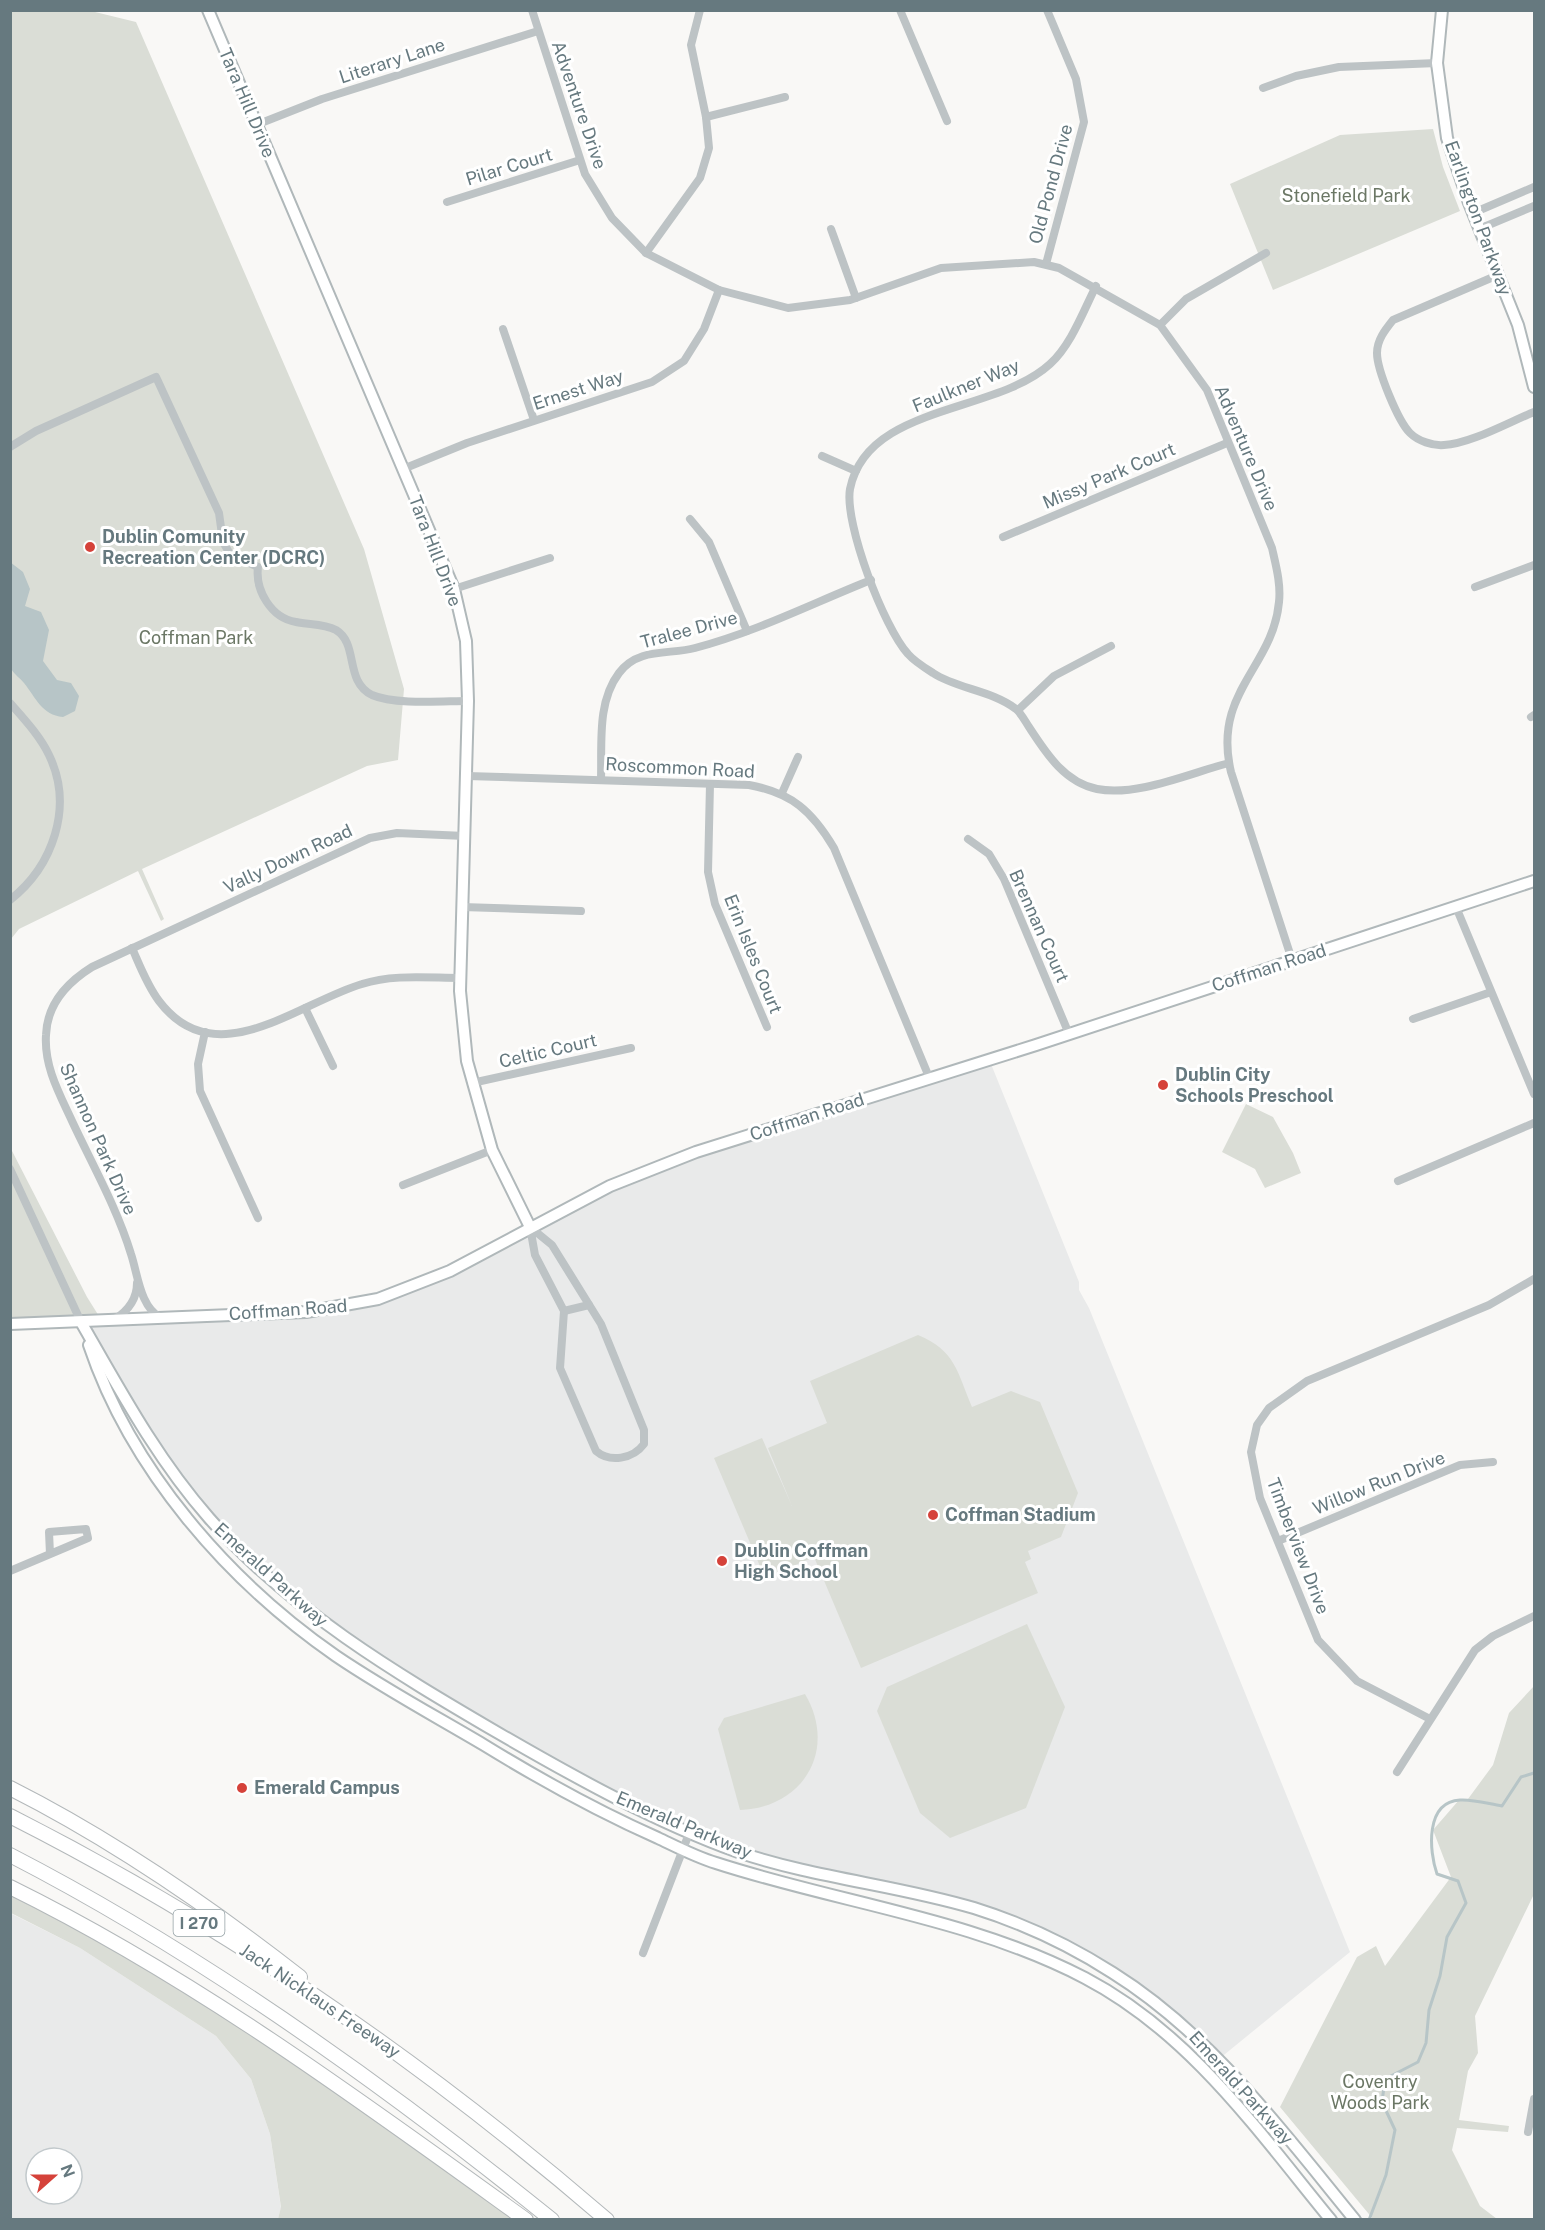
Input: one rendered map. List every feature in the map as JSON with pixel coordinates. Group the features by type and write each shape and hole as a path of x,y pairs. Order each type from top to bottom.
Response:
{"highway":[{"path":"10,1788 62,1814 228,1920 381,2041"},
{"name":"Jack Nicklaus Freeway","path":"10,1816 136,1884 255,1956 381,2041 540,2162 607,2220"},
{"name":"Jack Nicklaus Freeway","path":"10,1855 173,1949 324,2047 452,2139 552,2220"},
{"path":"10,1887 124,1950 352,2093 526,2220"}],"main road":[{"name":"Tara Hill Drive","path":"208,10 454,590 466,641 468,702 461,1003 472,1083 492,1150 530,1227"},
{"name":"Earlington Parkway","path":"1442,10 1437,63 1447,138 1479,229 1518,325 1534,387"},
{"name":"Coffman Road","path":"81,1322 306,1312 360,1304 396,1293 450,1271 530,1227 644,1171 1534,881"},
{"path":"10,1324 81,1322"},
{"name":"Emerald Parkway","path":"81,1322 142,1426 186,1491 216,1526 294,1600 344,1639 575,1777 738,1852 819,1874 974,1908 1026,1927 1112,1972 1159,2005 1211,2050 1251,2094 1355,2220"},
{"name":"Emerald Parkway","path":"81,1322 103,1384 144,1457 200,1532 255,1590 334,1655 576,1800 682,1850 713,1862 803,1888 977,1933 1023,1949 1086,1979 1143,2014 1186,2051 1238,2105 1329,2218"}],"street":[{"name":"Adventure Drive","path":"532,10 585,174 612,219 646,253 719,290 788,308 856,298 941,268 1034,262 1046,264 1095,286 1160,325 1207,390 1272,548 1280,586 1275,622 1261,656 1242,684 1230,715 1229,764 1292,960"},
{"path":"646,253 700,178 709,148 706,117 691,45 700,10"},
{"path":"900,10 947,121"},
{"name":"Old Pond Drive","path":"1046,264 1084,122 1076,79 1047,10"},
{"name":"Literary Lane","path":"256,125 322,99 538,31"},
{"path":"1263,88 1296,76 1339,67 1437,63"},
{"path":"706,117 785,97"},
{"name":"Pilar Court","path":"447,202 580,160"},
{"path":"1473,213 1534,187"},
{"path":"1479,229 1534,206"},
{"path":"831,229 856,298"},
{"path":"1160,325 1186,299 1266,253"},
{"path":"1498,275 1393,320 1382,335 1377,352 1380,367 1402,422 1411,434 1424,442 1444,445 1463,441 1534,412"},
{"name":"Faulkner Way","path":"856,471 870,450 892,433 1015,386 1050,364 1074,330 1095,286"},
{"name":"Ernest Way","path":"403,469 534,420 652,382 684,361 704,329 719,290"},
{"path":"502,329 534,420"},
{"path":"10,447 36,431 156,377 219,513 223,542 230,554 258,567 257,576 267,603 284,618 319,624 336,630 344,637 352,670 362,687 378,697 468,702"},
{"name":"Missy Park Court","path":"1003,537 1227,443"},
{"path":"822,456 856,471 850,490 849,511 856,540 890,624 907,653 934,674 990,694 1018,710 1047,757 1068,776 1094,788 1133,791 1229,764"},
{"path":"690,519 709,542 747,631"},
{"path":"454,590 550,558"},
{"path":"1475,587 1534,565"},
{"name":"Tralee Drive","path":"601,779 604,711 609,689 621,670 644,654 693,649 747,631 871,580"},
{"path":"1018,710 1054,676 1111,646"},
{"path":"10,703 49,755 60,796 56,835 49,853 36,875 10,900"},
{"path":"782,793 798,757"},
{"name":"Roscommon Road","path":"467,776 749,785 782,793 806,810 822,828 834,848 929,1077"},
{"name":"Erin Isles Court","path":"710,784 708,872 715,904 767,1027"},
{"name":"Vally Down Road","path":"132,948 370,838 397,833 465,836"},
{"name":"Brennan Court","path":"968,840 989,854 1004,879 1069,1034"},
{"path":"462,907 581,911"},
{"path":"1456,907 1534,1094"},
{"path":"132,948 150,987 161,1003 188,1024 205,1032 225,1035 244,1033 346,989 380,979 461,978"},
{"name":"Shannon Park Drive","path":"132,948 92,967 67,986 48,1018 46,1055 54,1080 123,1231 145,1299 153,1312 161,1318"},
{"path":"1413,1019 1491,992"},
{"path":"305,1008 333,1066"},
{"path":"205,1032 198,1064 200,1091 258,1218"},
{"name":"Celtic Court","path":"472,1083 631,1047"},
{"path":"1398,1181 1534,1123"},
{"path":"404,1185 492,1150"},
{"path":"10,1169 81,1322"},
{"path":"530,1227 552,1245 601,1324 646,1435 642,1448 616,1459 604,1457 596,1451 563,1375 560,1355 564,1311 535,1255 530,1227"},
{"name":"Shannon Park Drive","path":"112,1321 134,1301 137,1275"},
{"name":"Timberview Drive","path":"1430,1719 1357,1681 1318,1640 1260,1498 1251,1452 1257,1425 1269,1408 1307,1381 1490,1305 1534,1279"},
{"path":"564,1311 589,1305"},
{"name":"Willow Run Drive","path":"1278,1541 1460,1465 1493,1462"},
{"path":"10,1571 88,1538 86,1529 49,1532 50,1554"},
{"path":"1397,1772 1476,1650 1493,1636 1534,1616"},
{"path":"643,1953 690,1831"},
{"path":"1528,2132 1534,2099"}],"shaded area":[{"path":"10,562 23,572 30,589 25,606 41,612 49,630 43,661 57,680 71,683 79,696 75,711 63,717 56,716 45,709 11,669"},
{"name":"Dublin Coffman High School","path":"989,1059 1079,1282 1079,1290 1089,1308 1350,1952 1219,2059 1112,1972 974,1908 819,1874 690,1831 451,1705 294,1600 186,1491 81,1322 306,1312 396,1293 610,1186"},
{"path":"10,1913 80,1948 216,2036 251,2079 270,2134 281,2208 278,2219 11,2219"}],"green space":[{"name":"Coffman Park","path":"11,11 91,11 136,22 364,549 404,689 398,760 367,766 142,869 164,919 161,921 138,871 19,929 11,939"},
{"name":"Stonefield Park","path":"1433,129 1443,167 1460,211 1273,290 1230,184 1340,135"},
{"path":"1246,1104 1273,1117 1301,1173 1265,1188 1255,1169 1222,1152"},
{"path":"10,1147 87,1297 102,1321 11,1324"},
{"name":"Coffman Stadium","path":"918,1335 940,1348 954,1364 972,1407 1011,1391 1040,1402 1078,1493 1061,1537 1028,1551 1031,1559 1025,1562 1038,1593 861,1668 814,1557 765,1578 714,1458 762,1438 792,1506 768,1448 827,1423 810,1381"},
{"path":"1027,1624 1065,1707 1026,1808 950,1838 920,1813 877,1711 887,1687"},
{"name":"Coventry Woods Park","path":"1534,1686 1534,1894 1475,2016 1478,2053 1468,2071 1459,2120 1509,2126 1508,2132 1457,2128 1452,2150 1480,2206 1497,2219 1373,2219 1280,2107 1357,1957 1376,1946 1385,1966 1451,1877 1433,1830 1459,1800 1468,1799 1493,1765 1509,1713"},
{"path":"805,1694 814,1715 818,1735 816,1755 808,1772 797,1787 781,1799 762,1807 740,1810 718,1729 724,1718"},
{"path":"10,1895 124,1955 225,2016 371,2114 512,2219 278,2219 281,2207 270,2134 251,2079 216,2036 80,1948 11,1913"}],"waterway":[{"path":"1369,2220 1386,2175 1395,2130 1382,2102 1385,2079 1418,2062 1426,2043 1429,2010 1440,1976 1447,1937 1466,1903 1458,1881 1437,1874 1432,1853 1432,1829 1435,1818 1449,1803 1460,1800 1502,1806 1521,1777 1534,1773"}],"place":[{"name":"Dublin Comunity Recreation Center (DCRC)","path":"90,547"},
{"name":"Dublin City Schools Preschool","path":"1163,1085"},
{"name":"Coffman Stadium","path":"933,1515"},
{"name":"Dublin Coffman High School","path":"722,1561"},
{"name":"Emerald Campus","path":"242,1788"}]}
